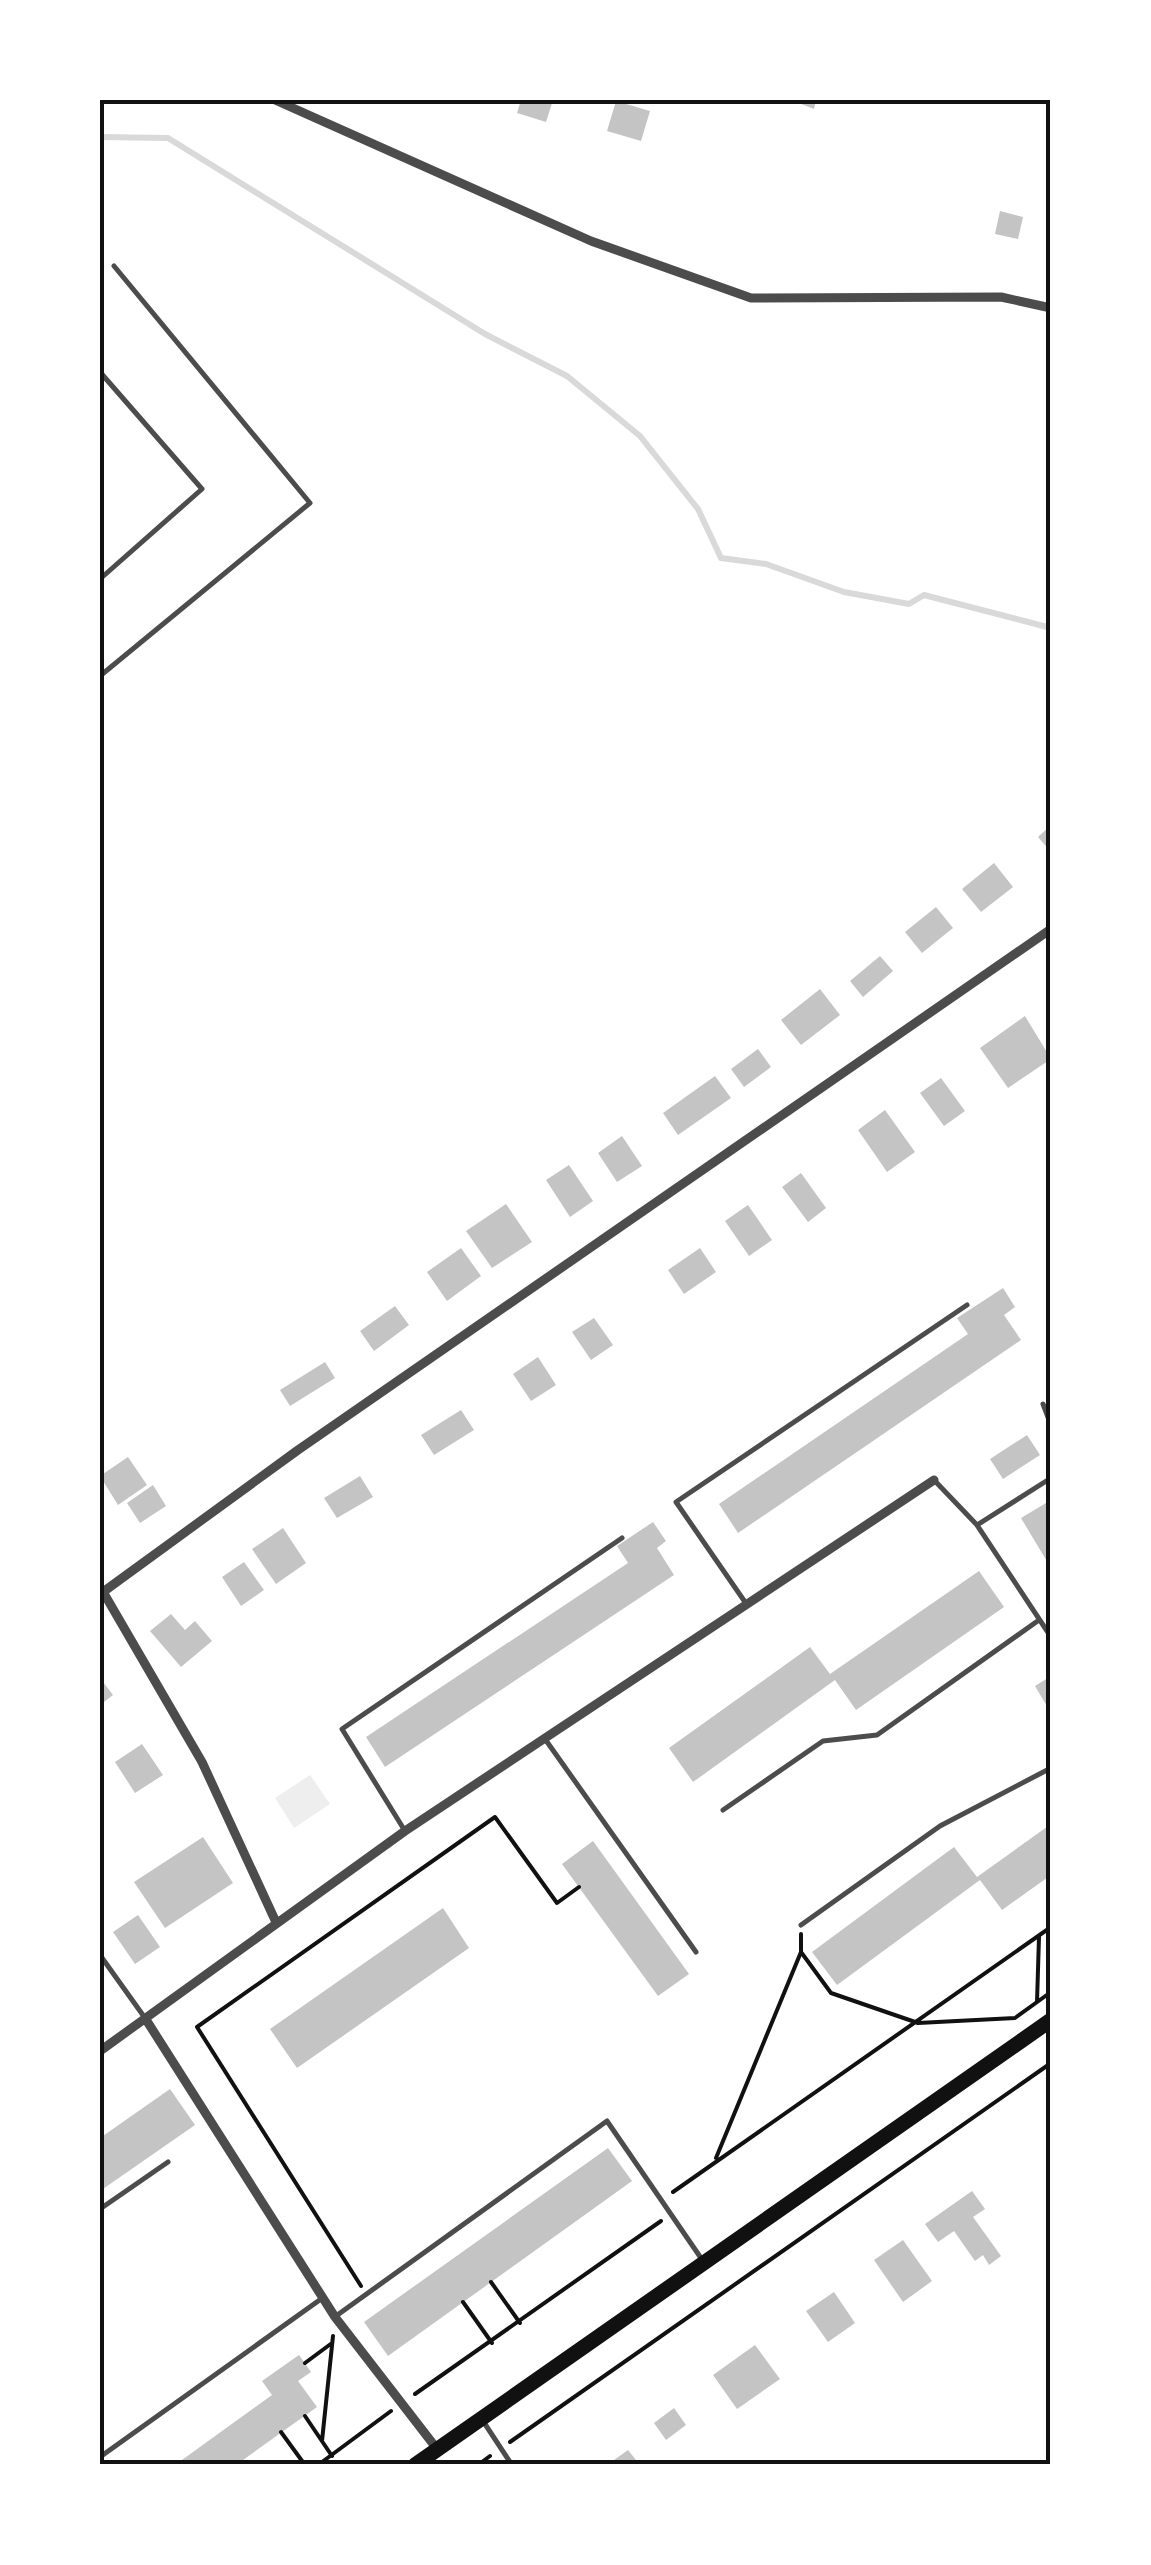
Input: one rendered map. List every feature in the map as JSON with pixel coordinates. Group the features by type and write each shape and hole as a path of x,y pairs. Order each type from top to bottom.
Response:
{"main road":[{"path":"415,2465 1049,2025"}],"street":[{"path":"275,100 591,241 751,298 1001,298 1051,308"},
{"path":"275,1920 202,1762 102,1590 1051,929"},
{"path":"100,2052 275,1920 404,1831 934,1480"},
{"path":"145,2018 335,2317 437,2449"}],"lane":[{"path":"100,676 310,503 114,266"},
{"path":"100,372 202,488 100,579"},
{"path":"745,1602 676,1502 966,1305"},
{"path":"1044,1404 1051,1425"},
{"path":"976,1525 1051,1478"},
{"path":"934,1480 976,1525 1051,1638"},
{"path":"404,1831 342,1730 622,1538"},
{"path":"723,1810 823,1741 877,1735 1039,1620"},
{"path":"545,1739 696,1952"},
{"path":"802,1925 940,1826 1051,1768"},
{"path":"100,1955 145,2018"},
{"path":"335,2317 607,2121 704,2264"},
{"path":"100,2209 168,2162"},
{"path":"100,2457 323,2298"},
{"path":"481,2418 512,2465"}],"path":[{"path":"366,2294 197,2027 495,1817 558,1903 579,1887"},
{"path":"715,2161 801,1952 802,1925"},
{"path":"661,2200 1051,1927"},
{"path":"1037,2002 1039,1936"},
{"path":"801,1952 831,1994 918,2023 1015,2018 1051,1992"},
{"path":"478,2465 1051,2063"},
{"path":"318,2465 670,2214"},
{"path":"491,2282 520,2323"},
{"path":"463,2302 492,2344"},
{"path":"322,2441 335,2317"},
{"path":"305,2363 332,2344"},
{"path":"305,2416 332,2456"},
{"path":"281,2432 305,2465"}],"shaded area":[{"path":"310,1775 330,1804 294,1828 275,1798"}],"building":[{"path":"521,100 553,100 546,122 517,113"},
{"path":"791,100 816,100 814,109"},
{"path":"616,101 650,111 641,141 607,131"},
{"path":"1000,211 1023,217 1018,239 995,234"},
{"path":"1051,825 1051,852 1038,837"},
{"path":"994,863 1013,887 981,912 962,889"},
{"path":"936,907 953,928 922,953 905,932"},
{"path":"880,956 893,971 863,997 850,981"},
{"path":"820,989 840,1015 801,1045 781,1020"},
{"path":"1025,1016 1051,1059 1008,1088 980,1048"},
{"path":"758,1049 771,1067 744,1087 731,1069"},
{"path":"715,1076 731,1098 678,1135 663,1113"},
{"path":"941,1078 965,1111 944,1126 920,1093"},
{"path":"885,1110 915,1152 887,1172 858,1130"},
{"path":"622,1136 642,1166 617,1182 598,1153"},
{"path":"569,1165 593,1201 570,1217 546,1180"},
{"path":"801,1173 826,1208 808,1222 782,1187"},
{"path":"506,1204 532,1242 492,1268 466,1231"},
{"path":"748,1205 772,1240 749,1256 725,1221"},
{"path":"461,1248 481,1276 447,1301 427,1272"},
{"path":"700,1248 716,1272 684,1294 668,1270"},
{"path":"1003,1288 1015,1307 1004,1315 1021,1340 738,1533 719,1504 968,1334 957,1318"},
{"path":"395,1306 409,1325 374,1351 360,1331"},
{"path":"594,1318 613,1345 591,1360 572,1332"},
{"path":"538,1357 556,1385 531,1401 513,1374"},
{"path":"325,1362 335,1378 290,1406 280,1390"},
{"path":"461,1410 474,1430 434,1455 421,1435"},
{"path":"1027,1435 1040,1455 1003,1479 990,1459"},
{"path":"128,1457 147,1485 118,1505 100,1476"},
{"path":"360,1476 373,1497 337,1518 324,1498"},
{"path":"153,1485 166,1506 140,1523 127,1503"},
{"path":"1051,1500 1051,1568 1021,1518"},
{"path":"653,1522 666,1541 657,1548 674,1575 385,1767 366,1737 628,1563 617,1546"},
{"path":"283,1528 306,1563 276,1584 252,1549"},
{"path":"244,1562 264,1590 241,1606 222,1577"},
{"path":"979,1571 1004,1607 856,1710 835,1680 693,1782 669,1748 810,1647 830,1674"},
{"path":"171,1614 185,1630 195,1621 212,1641 181,1667 150,1631"},
{"path":"1051,1676 1051,1713 1035,1686"},
{"path":"100,1678 113,1695 100,1705"},
{"path":"142,1744 163,1775 135,1793 115,1762"},
{"path":"1051,1824 1051,1875 1002,1910 980,1880 837,1985 812,1952 954,1847 977,1877"},
{"path":"203,1837 233,1883 165,1928 134,1882"},
{"path":"593,1841 689,1974 658,1996 562,1864"},
{"path":"443,1908 469,1948 297,2068 270,2029"},
{"path":"138,1915 160,1947 135,1964 113,1932"},
{"path":"170,2089 195,2125 100,2191 100,2138"},
{"path":"608,2148 632,2181 388,2356 364,2322"},
{"path":"972,2191 985,2209 973,2217 1001,2256 989,2265 983,2255 975,2261 954,2231 938,2242 925,2224"},
{"path":"903,2240 932,2281 903,2302 874,2260"},
{"path":"834,2292 855,2323 828,2342 806,2311"},
{"path":"755,2345 780,2379 737,2409 713,2375"},
{"path":"299,2355 311,2372 298,2381 317,2407 236,2465 175,2465 272,2395 262,2381"},
{"path":"674,2408 686,2425 666,2440 654,2423"},
{"path":"628,2450 640,2465 607,2465"}],"waterway":[{"path":"100,137 168,138 485,334 567,376 640,436 698,509 721,558 766,564 844,592 909,604 924,595 1051,628"}]}
